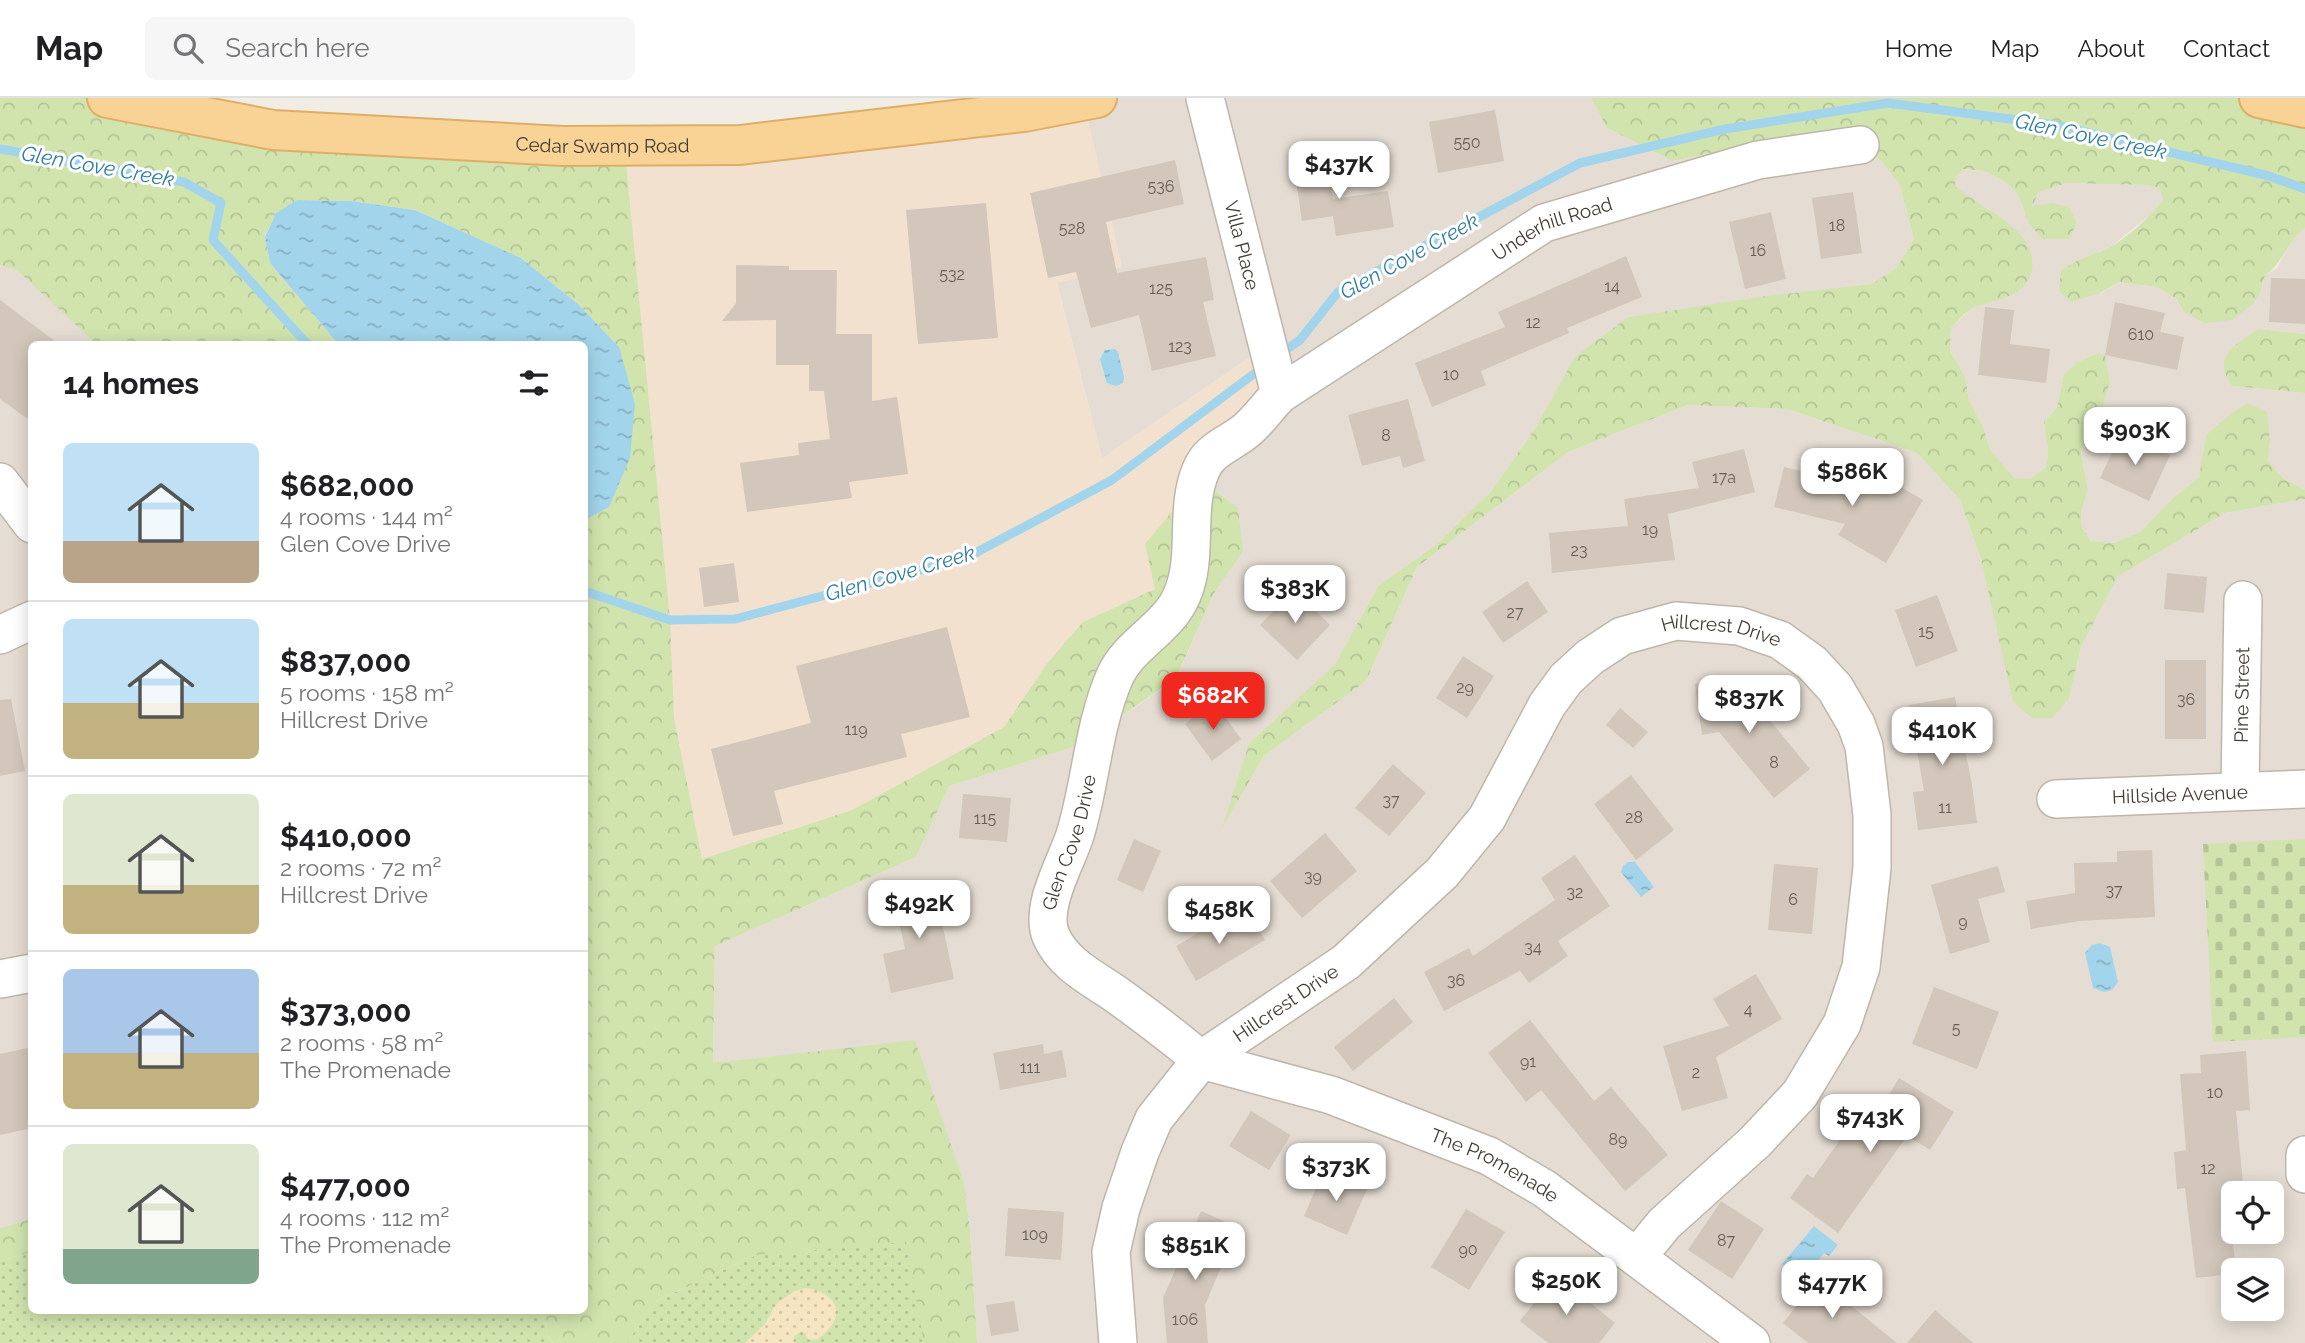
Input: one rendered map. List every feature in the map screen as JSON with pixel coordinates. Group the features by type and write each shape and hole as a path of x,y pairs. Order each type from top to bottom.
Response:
{"main road":[{"name":"Cedar Swamp Road","path":"107,98 273,130 564,146 740,145 1024,112 1097,98"},
{"path":"2259,98 2305,108"}],"street":[{"name":"Villa Place","path":"1205,98 1278,387"},
{"name":"Underhill Road","path":"1278,387 1544,223 1758,160 1860,145"},
{"name":"Glen Cove Drive","path":"1201,1060 1172,1035 1066,959 1051,935 1048,915 1075,836 1100,722 1116,675 1126,658 1171,617 1188,579 1194,502 1201,470 1213,451 1247,430 1278,387"},
{"path":"0,482 28,519"},
{"name":"Pine Street","path":"2240,789 2243,600"},
{"name":"Hillcrest Drive","path":"1201,1060 1346,962 1441,873 1487,818 1547,705 1566,679 1590,657 1622,636 1676,621 1739,626 1780,640 1812,663 1835,688 1856,724 1864,746 1872,815 1872,868 1861,967 1842,1024 1800,1094 1755,1142 1664,1223 1637,1256"},
{"path":"0,635 28,622"},
{"name":"Hillside Avenue","path":"2056,799 2240,789 2305,789"},
{"path":"0,979 28,974"},
{"name":"The Promenade","path":"1201,1060 1331,1096 1489,1156 1545,1189 1752,1343"},
{"path":"1118,1343 1111,1252 1121,1208 1154,1119 1201,1060"},
{"path":"2305,1155 2305,1174"}],"shaded area":[{"path":"1104,98 1591,98 1607,128 1672,161 1810,134 1869,146 1900,185 1914,239 1896,268 1872,285 1628,317 1536,427 1492,490 1437,544 1378,586 1335,664 1250,744 1224,824 1264,756 1366,681 1417,567 1568,452 1688,405 1787,409 1917,453 1960,500 1981,559 2069,699 2081,647 2117,576 2225,513 2305,499 2305,1343 977,1343 970,1230 964,1183 713,1064 715,946 916,857 949,786 1080,745 1176,679 1214,593 1243,552 1188,492 1102,458 1057,283 1084,102"},
{"path":"1084,102 1122,267 1057,283 1102,458 1251,356 1261,391 1155,589 1083,622 1048,662 1004,727 852,810 702,859 674,717 625,152"},
{"path":"1962,169 1984,171 2004,181 2017,193 2029,223 2031,207 2039,192 2067,183 2147,185 2161,188 2163,200 2150,215 2112,246 2098,252 2100,294 2119,282 2156,287 2176,298 2183,311 2261,291 2265,275 2277,268 2294,235 2305,228 2305,334 2259,329 2232,386 2305,393 2305,490 2284,479 2268,461 2270,443 2206,435 2199,477 2173,498 2140,532 2114,543 2091,541 2082,528 2081,512 2088,490 2081,451 2101,411 2098,353 2077,362 2064,374 2057,407 2044,422 2048,452 2046,467 2031,478 2015,480 1990,449 1983,426 1969,400 1965,376 1950,351 1951,328 1972,308 2021,289 1991,210 1967,197 1955,186 1956,178"},
{"path":"0,265 16,268 93,341 28,341 28,1220 0,1228"}],"green space":[{"path":"0,98 107,98 625,152 670,620 674,717 702,859 852,810 1004,727 1048,662 1083,622 1155,589 1145,544 1188,492 1217,492 1238,508 1243,552 1214,593 1176,678 1080,745 949,786 916,857 715,946 713,1063 915,1040 964,1183 970,1230 977,1343 924,1343 906,1242 756,1255 658,1300 626,1343 553,1343 547,1335 546,1314 588,1314 588,500 619,347 578,304 521,258 415,210 351,201 297,200 276,213 265,236 270,263 336,341 93,341 16,269 0,265"},
{"path":"1591,98 2277,98 2305,105 2305,228 2265,275 2261,291 2253,304 2232,320 2204,323 2183,311 2176,298 2156,287 2119,282 2100,293 2072,302 2059,292 2061,271 2110,247 2132,232 2163,200 2160,188 2147,185 2067,183 2039,192 2032,206 2052,203 2069,207 2077,223 2069,239 2042,239 2029,223 2017,193 2004,181 1984,171 1963,169 1956,178 1955,186 2017,231 2026,242 2031,255 2032,270 2026,283 2016,292 1975,307 1962,316 1951,328 1950,351 1965,376 1969,400 1983,426 1990,449 2015,479 2031,478 2046,467 2048,452 2044,422 2057,407 2064,374 2077,362 2098,353 2105,355 2110,382 2101,411 2081,451 2088,490 2081,512 2082,528 2091,541 2114,543 2140,532 2173,498 2199,477 2206,435 2248,403 2267,412 2270,443 2268,461 2284,479 2305,490 2305,499 2225,513 2118,576 2081,647 2069,699 2052,718 2032,718 2013,702 1981,559 1960,500 1917,453 1787,409 1688,405 1568,452 1417,567 1366,681 1264,756 1222,828 1249,744 1335,664 1378,586 1437,544 1492,490 1536,427 1575,357 1628,317 1767,296 1872,284 1896,268 1914,239 1900,185 1869,146 1810,134 1672,161 1607,128"},
{"path":"2259,329 2305,334 2305,393 2232,386 2226,376 2225,359 2234,346"},
{"path":"2305,839 2305,1037 2213,1042 2203,844"},
{"path":"944,1182 974,1343 626,1343 658,1300 756,1255"},
{"path":"28,1220 28,1253 0,1261 0,1228"},
{"path":"28,1253 28,1314 546,1314 547,1335 553,1343 0,1343 0,1261"}],"sand":[{"path":"805,1288 829,1297 836,1308 834,1321 823,1335 818,1339 808,1340 805,1333 800,1332 794,1337 794,1343 745,1343 765,1324 776,1304 795,1291"}],"water":[{"path":"297,200 351,201 415,210 521,258 578,304 619,347 635,404 630,458 609,507 588,518 588,341 336,341 270,263 265,237 276,213"},
{"path":"1115,349 1124,377 1123,383 1116,386 1107,383 1100,359 1105,350"},
{"path":"1628,862 1635,862 1654,887 1641,897 1621,872"},
{"path":"2100,943 2110,947 2118,982 2112,990 2104,992 2093,988 2085,953 2092,945"},
{"path":"1814,1226 1838,1245 1829,1256 1824,1253 1803,1280 1782,1264"}],"building":[{"path":"1495,110 1504,161 1438,173 1429,122"},
{"path":"1326,156 1333,199 1388,191 1394,227 1336,236 1333,216 1302,221 1293,160"},
{"path":"1175,160 1184,204 1106,222 1117,273 1206,257 1214,300 1203,302 1216,356 1152,371 1139,315 1091,328 1076,272 1048,278 1030,193"},
{"path":"1853,192 1862,253 1821,259 1812,198"},
{"path":"986,203 998,338 918,344 906,210"},
{"path":"1771,212 1786,279 1745,289 1729,222"},
{"path":"1626,256 1642,297 1567,328 1569,333 1481,371 1486,385 1432,407 1415,363 1505,327 1498,312"},
{"path":"736,265 789,266 789,270 837,270 836,334 872,334 872,401 897,397 908,474 849,482 852,498 747,512 740,463 799,455 798,443 830,439 824,391 809,391 809,365 776,365 776,320 722,321 736,303"},
{"path":"2271,278 2305,279 2305,324 2269,322"},
{"path":"0,300 55,341 28,341 28,419 0,399"},
{"path":"2115,302 2165,313 2160,332 2184,337 2177,370 2105,355"},
{"path":"1985,307 2014,310 2010,344 2050,349 2046,383 1978,375"},
{"path":"1408,399 1425,461 1403,468 1400,456 1362,466 1348,415"},
{"path":"2122,432 2170,455 2149,501 2100,478"},
{"path":"1744,449 1755,492 1668,514 1675,560 1552,573 1549,533 1628,526 1624,499 1699,488 1692,462"},
{"path":"1784,467 1867,486 1875,472 1923,500 1886,563 1838,535 1845,524 1774,507"},
{"path":"734,563 739,602 704,607 699,568"},
{"path":"2167,573 2207,577 2204,613 2164,609"},
{"path":"1527,581 1548,612 1503,643 1482,612"},
{"path":"1294,589 1330,625 1297,660 1260,625"},
{"path":"1937,595 1958,651 1916,667 1895,610"},
{"path":"947,627 970,717 901,734 907,757 774,791 783,824 733,836 711,749 811,723 796,666"},
{"path":"1463,656 1494,676 1467,718 1436,698"},
{"path":"2165,660 2206,660 2206,739 2165,739"},
{"path":"1733,678 1736,697 1755,694 1757,705 1810,769 1774,798 1719,732 1702,735 1695,684"},
{"path":"1955,697 1977,823 1918,830 1913,792 1924,791 1909,705"},
{"path":"11,699 25,771 0,776 0,700"},
{"path":"1214,702 1241,739 1212,761 1185,724"},
{"path":"1620,708 1648,732 1633,748 1606,725"},
{"path":"1393,764 1426,793 1389,836 1355,808"},
{"path":"1631,775 1674,830 1636,860 1594,804"},
{"path":"963,794 1011,798 1007,842 959,838"},
{"path":"1325,833 1357,871 1302,918 1270,881"},
{"path":"1134,839 1161,851 1143,892 1117,880"},
{"path":"2152,850 2155,917 2080,921 2031,929 2026,901 2075,893 2074,863 2117,862 2117,851"},
{"path":"1575,855 1610,906 1558,941 1568,956 1529,983 1520,971 1444,1011 1424,972 1469,948 1473,956 1555,900 1541,878"},
{"path":"1774,864 1818,868 1812,934 1768,930"},
{"path":"1998,866 2005,892 1978,899 1990,942 1950,954 1931,885"},
{"path":"933,880 954,979 891,993 883,954 905,949 892,889"},
{"path":"1250,914 1265,940 1196,981 1176,946 1222,919 1227,928"},
{"path":"1756,974 1782,1019 1716,1057 1728,1098 1682,1111 1663,1046 1729,1026 1713,999"},
{"path":"1934,987 1999,1012 1977,1069 1912,1044"},
{"path":"1394,998 1413,1022 1353,1071 1334,1047"},
{"path":"1530,1020 1594,1101 1611,1087 1668,1155 1625,1191 1541,1090 1526,1102 1488,1053"},
{"path":"1043,1044 1044,1054 1062,1050 1067,1077 1000,1090 993,1053"},
{"path":"28,1048 28,1129 0,1135 0,1054"},
{"path":"2246,1051 2250,1110 2236,1111 2243,1181 2221,1181 2221,1244 2233,1244 2235,1258 2221,1258 2221,1275 2196,1278 2185,1188 2177,1189 2174,1152 2186,1150 2180,1074 2201,1073 2200,1055"},
{"path":"1899,1078 1954,1112 1930,1150 1907,1136 1838,1233 1790,1198 1807,1174 1813,1178 1850,1126 1864,1136"},
{"path":"1251,1111 1291,1135 1269,1170 1229,1146"},
{"path":"1324,1170 1367,1189 1347,1235 1304,1216"},
{"path":"1721,1201 1764,1229 1732,1279 1688,1250"},
{"path":"1008,1208 1064,1212 1061,1260 1005,1256"},
{"path":"1466,1209 1505,1232 1469,1290 1431,1267"},
{"path":"1201,1211 1224,1221 1218,1235 1232,1241 1205,1305 1208,1343 1167,1343 1163,1298"},
{"path":"1556,1275 1615,1323 1599,1343 1548,1343 1520,1321"},
{"path":"1818,1279 1897,1343 1808,1343 1783,1323"},
{"path":"1014,1301 1019,1331 991,1336 986,1305"},
{"path":"1935,1310 1973,1343 1907,1343"}],"waterway":[{"name":"Glen Cove Creek","path":"1280,354 1300,340 1338,292 1580,163 1725,129 1888,103 2056,125 2269,176 2305,189"},
{"name":"Glen Cove Creek","path":"0,149 184,182 221,203 213,240 304,341"},
{"name":"Glen Cove Creek","path":"588,592 670,620 735,619 966,558 1112,480 1263,367"}]}
